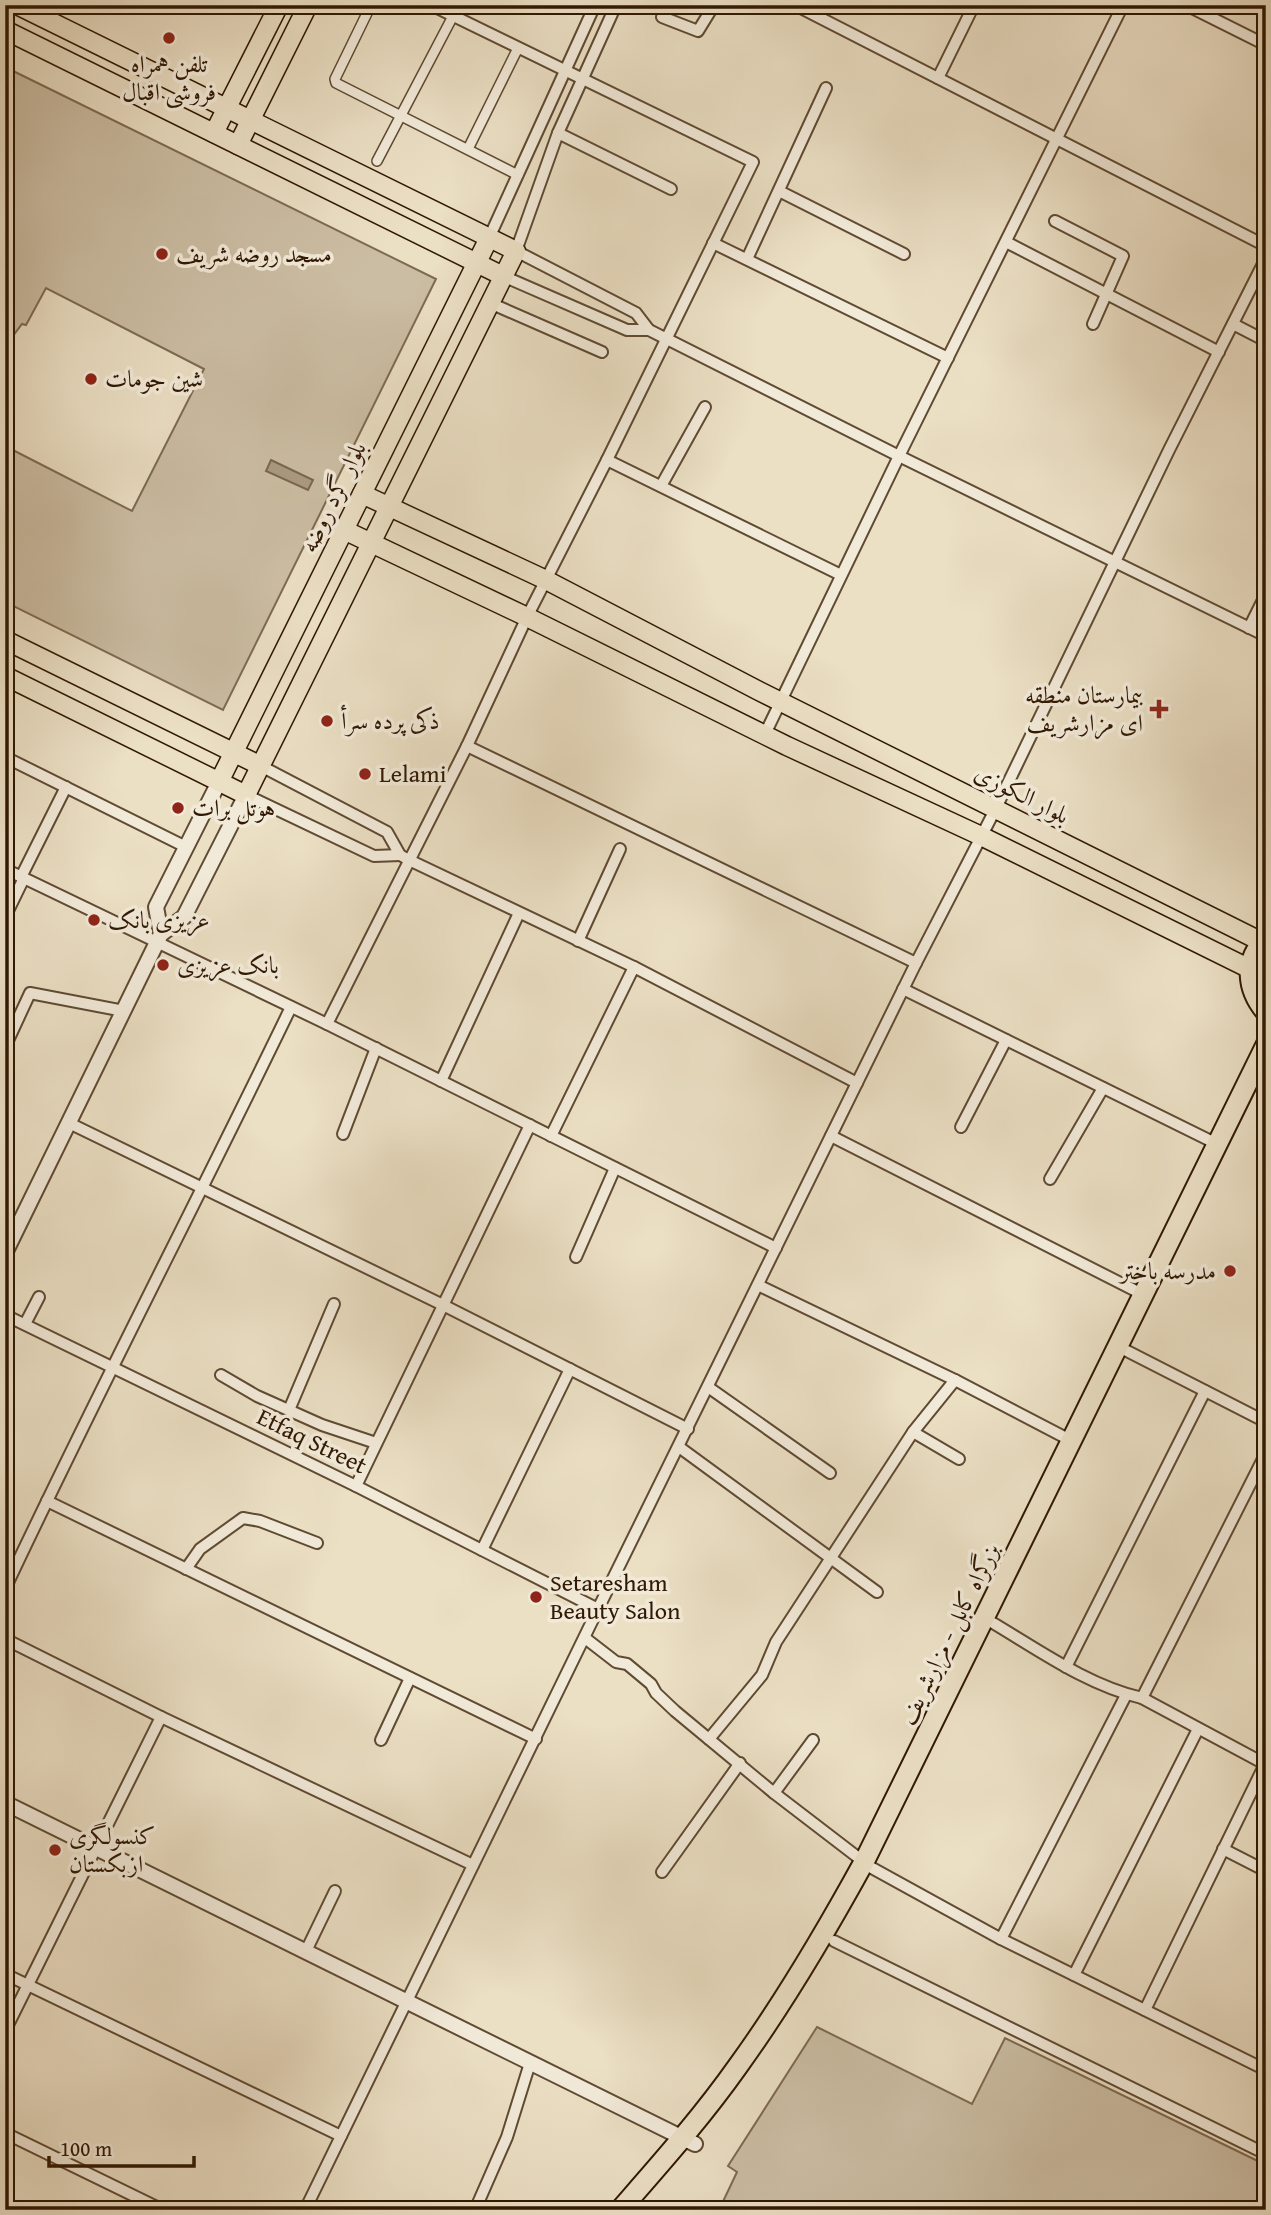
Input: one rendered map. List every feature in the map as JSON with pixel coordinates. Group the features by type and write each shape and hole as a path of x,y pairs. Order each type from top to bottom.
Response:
{"highway":[{"path":"1264,941 1254,955 1250,969 1256,999 1265,1013"},
{"name":"بزرگراه کابل - مزارشریف","path":"636,2210 757,2062 801,1997 834,1941 1070,1440 1266,1045"},
{"name":"بزرگراه کابل - مزارشریف","path":"620,2210 690,2141 790,1992 868,1865 993,1623 1266,1072"}],"main road":[{"path":"5,676 246,795 516,251 17,5"},
{"path":"214,133 279,5"},
{"path":"238,145 307,5"},
{"path":"5,30 503,276"},
{"name":"بلوار گرد روضه","path":"219,782 489,238"},
{"name":"بلوار الکوزی","path":"362,494 546,580 759,691 1264,941"},
{"path":"344,530 981,836 1250,969"},
{"path":"5,640 261,766"}],"street":[{"path":"371,5 335,82 518,175"},
{"path":"327,1024 404,857 467,746 527,617 753,162 518,48 455,10 431,5"},
{"path":"489,238 596,5"},
{"path":"616,5 558,133 516,251 636,313 649,330"},
{"path":"662,16 698,31 714,5"},
{"path":"938,78 974,5"},
{"path":"765,734 899,456 1123,5"},
{"path":"1186,5 1266,45"},
{"path":"801,6 1266,246"},
{"path":"377,161 455,10"},
{"path":"468,149 518,48"},
{"path":"747,259 826,88"},
{"path":"558,133 671,189"},
{"path":"779,191 904,254"},
{"path":"1055,221 1124,256 1093,324"},
{"path":"1006,242 1219,352"},
{"path":"713,243 948,358"},
{"path":"305,2210 903,989 996,808 1266,258"},
{"path":"503,276 627,330 649,330 666,338 1266,636"},
{"path":"490,303 602,352"},
{"path":"1233,324 1266,341"},
{"path":"660,486 705,407"},
{"path":"607,460 841,575"},
{"path":"1249,628 1266,594"},
{"path":"467,746 916,963"},
{"path":"5,757 186,847"},
{"path":"261,766 387,832 404,857"},
{"path":"158,938 156,907 219,782"},
{"path":"5,916 66,788"},
{"path":"5,1253 158,938 184,918 246,795 374,856 404,857 634,967 857,1083"},
{"path":"579,941 620,849"},
{"path":"5,869 158,938 776,1248"},
{"path":"441,1081 519,913"},
{"path":"551,1136 634,967"},
{"path":"903,989 1217,1144"},
{"path":"5,1047 30,993 124,1011"},
{"path":"5,1589 291,1007"},
{"path":"961,1127 1006,1040"},
{"path":"343,1134 376,1048"},
{"path":"1050,1179 1103,1088"},
{"path":"69,1123 688,1429"},
{"path":"356,1486 530,1125"},
{"path":"831,1136 1142,1294"},
{"path":"576,1257 615,1168"},
{"path":"758,1285 955,1380 1070,1440"},
{"path":"25,1324 38,1297"},
{"path":"289,1410 334,1304"},
{"name":"Etfaq Street","path":"5,1315 356,1486 598,1609"},
{"path":"1127,1351 1266,1422"},
{"path":"482,1550 570,1369"},
{"path":"221,1375 257,1396 322,1425 376,1443"},
{"path":"709,1739 762,1675 776,1642 913,1433 955,1380"},
{"path":"708,1387 830,1473"},
{"path":"1066,1667 1205,1391"},
{"path":"913,1433 959,1459"},
{"path":"678,1447 877,1592"},
{"path":"1142,1698 1266,1453"},
{"path":"47,1501 536,1739"},
{"path":"186,1569 200,1549 243,1518 260,1521 317,1543"},
{"path":"993,1623 1066,1667 1126,1695 1142,1698 1265,1763 1145,2010"},
{"path":"585,1638 615,1662 627,1664 651,1684 656,1693 675,1711 774,1793 868,1865 1001,1938 1263,2069 1266,2055"},
{"path":"5,1639 161,1717 473,1865"},
{"path":"381,1740 410,1678"},
{"path":"1001,1938 1126,1695"},
{"path":"5,2031 161,1717"},
{"path":"1074,1975 1198,1729"},
{"path":"774,1793 813,1740"},
{"path":"663,1872 740,1763"},
{"path":"5,1803 690,2141"},
{"path":"1223,1849 1266,1871"},
{"path":"306,1951 335,1891"},
{"path":"834,1941 1266,2154"},
{"path":"5,1974 341,2136"},
{"path":"475,2210 507,2137 530,2063"},
{"path":"5,2133 163,2210"}],"shaded area":[{"path":"5,67 436,279 223,710 5,602 5,446 132,511 204,369 46,288 26,325 22,324 13,336 8,353 11,355 5,365"},
{"path":"271,460 313,480 308,490 266,471"},
{"path":"817,2027 972,2104 1005,2038 1266,2165 1266,2202 1262,2210 719,2210 737,2172 728,2166"}],"place":[{"name":"تلفن همراه فروشی اقبال","path":"169,38"},
{"name":"مسجد روضه شریف","path":"162,254"},
{"name":"شین جومات","path":"91,379"},
{"name":"بیمارستان منطقه ای مزارشریف","path":"1159,709"},
{"name":"ذکی پرده سرأ","path":"327,721"},
{"name":"Lelami","path":"365,774"},
{"name":"هوتل برات","path":"178,808"},
{"name":"عزیزی بانک","path":"94,920"},
{"name":"بانک عزیزی","path":"163,965"},
{"name":"مدرسه باختر","path":"1230,1271"},
{"name":"Setaresham Beauty Salon","path":"536,1597"},
{"name":"کنسولگری ازبکستان","path":"55,1850"}]}
